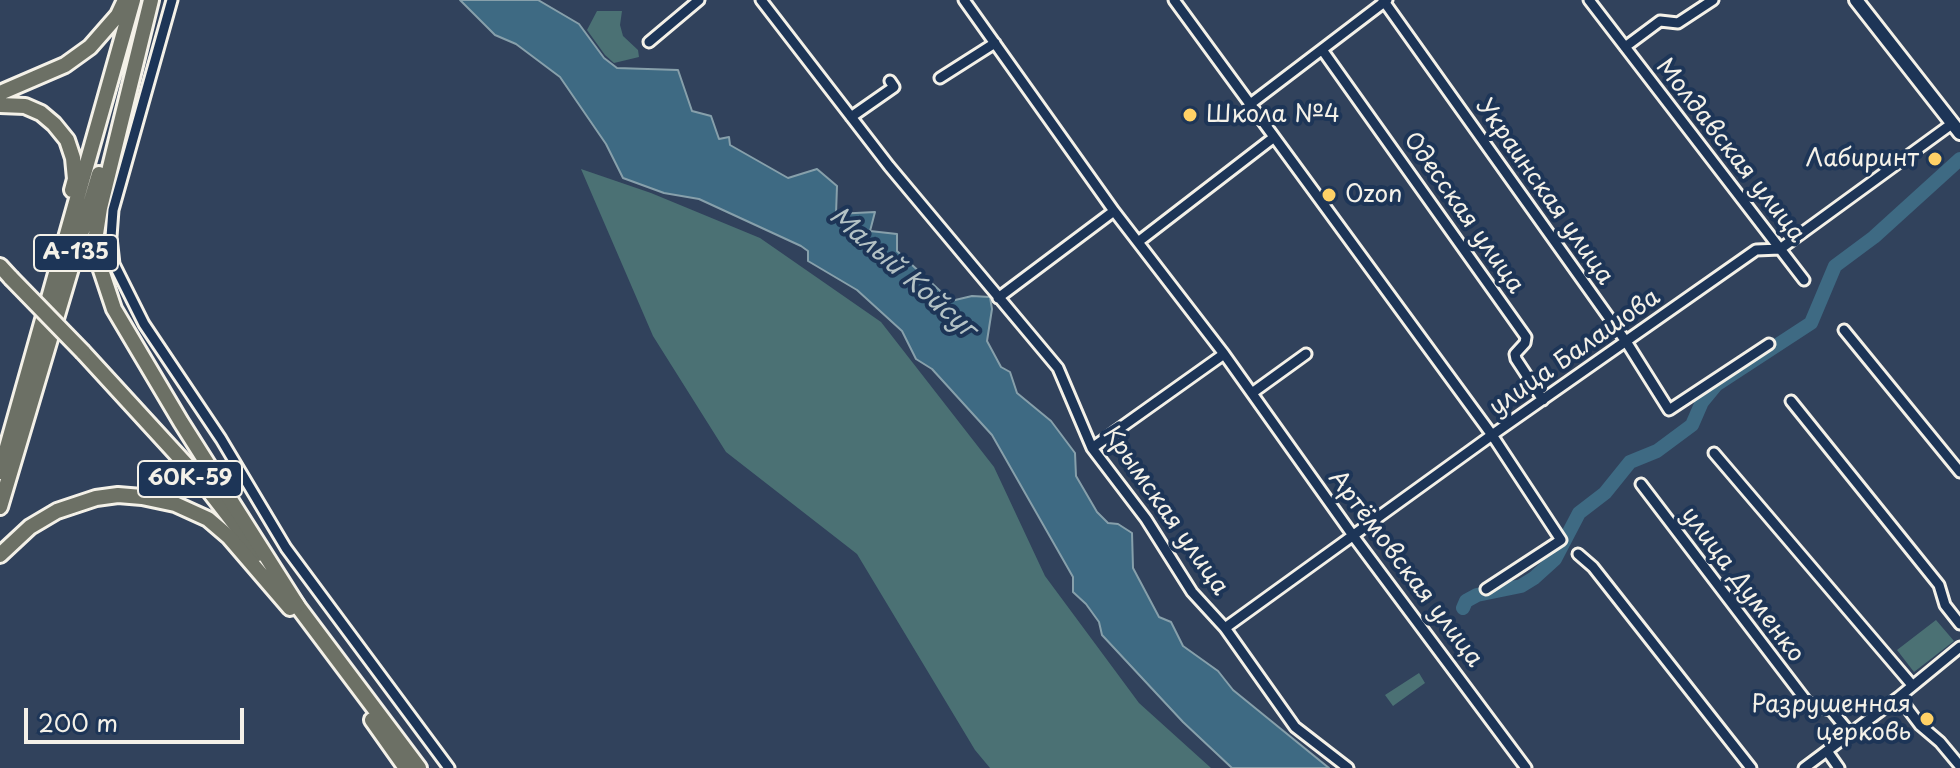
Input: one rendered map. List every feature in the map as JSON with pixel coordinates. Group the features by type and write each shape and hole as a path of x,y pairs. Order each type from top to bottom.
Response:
{"main road":[{"path":"0,93 36,80 78,56 118,15 125,0"},
{"name":"А-135","path":"0,472 133,0"},
{"path":"151,0 100,208 96,234 98,261 114,309 295,607"},
{"name":"А-135","path":"0,507 151,0"},
{"path":"1856,0 1956,128"},
{"path":"0,105 25,106 41,113 67,140 73,158 75,179 49,291"},
{"path":"0,266 6,279"},
{"name":"60К-59","path":"6,279 203,483 419,768"},
{"path":"0,555 30,527 57,511 96,498 118,495 142,497 175,504 208,519 295,607"},
{"name":"60К-59","path":"295,607 406,768"}],"street":[{"path":"172,0 113,210 111,237 114,264 144,324 221,439 286,548 449,768"},
{"path":"649,42 699,0"},
{"name":"Крымская улица","path":"761,0 851,117 1058,368 1092,448 1146,519 1192,592 1225,628 1295,727 1348,768"},
{"name":"Артёмовская улица","path":"964,0 1114,211 1224,354 1354,537 1526,768"},
{"path":"1174,0 1492,435 1561,540 1486,589"},
{"name":"Молдавская улица","path":"1589,0 1804,280"},
{"name":"Молдавская улица","path":"1625,47 1660,21 1678,23 1713,0"},
{"path":"1249,105 1385,1"},
{"name":"Украинская улица","path":"1385,1 1627,343 1669,410 1769,344"},
{"path":"940,78 995,43"},
{"name":"Одесская улица","path":"1323,51 1526,337 1525,343 1515,354 1516,359 1543,400"},
{"path":"851,117 894,87 890,81"},
{"name":"улица Балашова","path":"1225,628 1756,250 1780,249 1956,128"},
{"path":"1138,242 1273,138"},
{"path":"998,298 1114,211"},
{"path":"1844,330 1960,472"},
{"path":"1092,448 1224,354"},
{"path":"1252,393 1306,354"},
{"path":"1791,401 1939,585 1945,605 1960,624"},
{"path":"1714,453 1912,685"},
{"name":"улица Думенко","path":"1641,484 1807,702 1832,711 1850,733"},
{"path":"1578,554 1593,567 1751,768"},
{"path":"1804,768 1960,647"},
{"path":"1899,697 1920,725 1940,742 1960,766"},
{"path":"1827,751 1839,768"}],"green space":[{"path":"597,11 622,11 620,25 623,36 638,50 639,57 614,63 605,55 587,30"},
{"path":"581,169 651,193 760,238 881,322 994,467 1045,576 1139,703 1211,768 990,768 975,750 857,554 726,452 653,336"},
{"path":"1936,620 1954,641 1914,672 1897,650"},
{"path":"1419,673 1425,683 1393,706 1385,695"}],"water":[{"name":"Малый Койсуг","path":"460,0 538,0 579,24 604,58 617,68 678,70 692,111 711,116 719,139 729,137 730,145 788,178 817,169 837,186 836,214 875,212 870,231 897,234 897,251 951,301 972,296 990,297 992,309 987,341 1001,367 1010,372 1017,393 1051,421 1075,453 1076,476 1097,512 1108,523 1118,524 1132,533 1133,568 1159,617 1171,622 1183,646 1218,671 1233,690 1329,768 1232,768 1183,722 1102,635 1099,622 1073,592 1073,577 992,435 932,369 916,359 902,331 857,290 808,261 808,251 801,246 699,199 664,193 623,178 606,144 560,77 516,44 495,35"}],"waterway":[{"path":"1463,608 1466,601 1477,595 1521,586 1534,578 1555,559 1579,513 1605,493 1630,462 1657,451 1692,425 1702,402 1716,385 1811,323 1835,266 1874,237 1960,159"}],"place":[{"name":"Школа №4","path":"1190,115"},
{"name":"Лабиринт","path":"1935,159"},
{"name":"Ozon","path":"1329,195"},
{"name":"Разрушенная церковь","path":"1927,719"}]}
